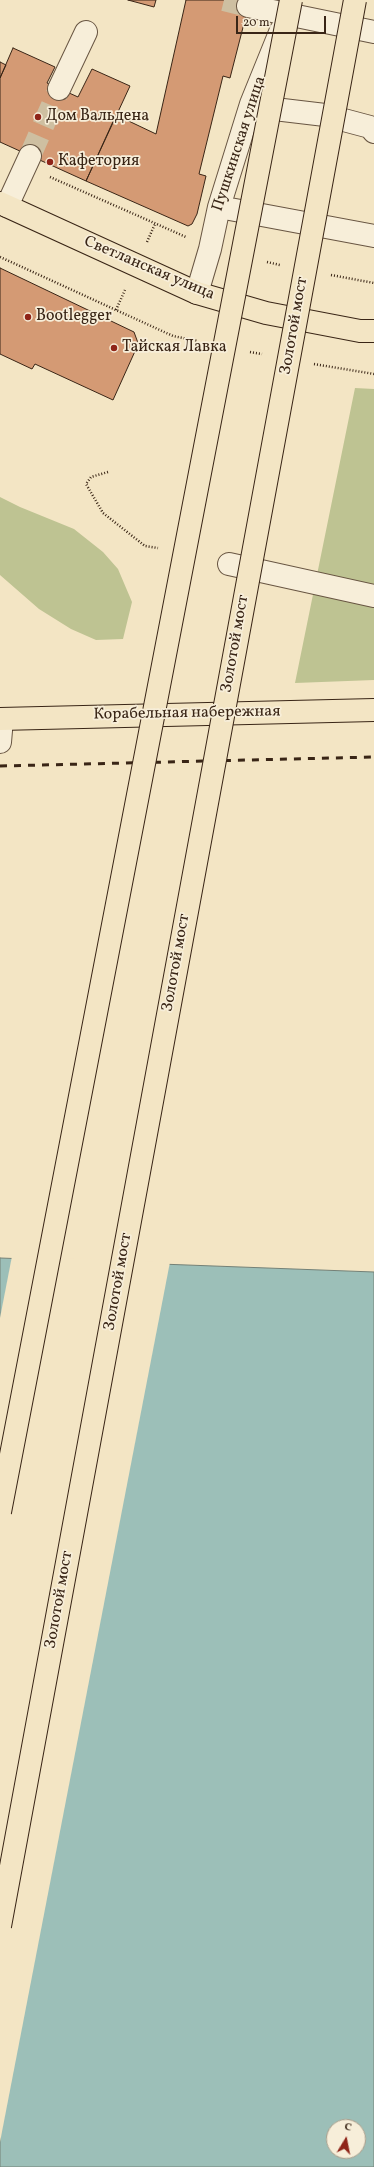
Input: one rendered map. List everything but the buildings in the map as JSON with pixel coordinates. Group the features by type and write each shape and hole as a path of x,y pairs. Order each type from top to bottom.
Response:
{"main road":[{"name":"Золотой мост","path":"0,1926 355,0"},
{"path":"0,1512 291,5"},
{"name":"Светланская улица","path":"4,205 197,292 266,313 360,331 374,331"},
{"name":"Корабельная набережная","path":"1,719 374,710"}],"street":[{"path":"248,6 291,5 374,32"},
{"name":"Пушкинская улица","path":"197,292 210,249 219,207 251,104 291,5"},
{"path":"59,89 86,32"},
{"path":"251,104 266,108 325,115 370,127 374,132"},
{"path":"4,205 27,161"},
{"path":"219,207 374,236"},
{"path":"229,564 374,596"},
{"path":"0,742 1,719"}],"path":[{"path":"27,161 210,249"},
{"path":"0,257 173,336"},
{"path":"108,472 91,477 86,484 103,513 145,546 160,549"}],"green space":[{"path":"355,388 374,389 374,680 295,683"},
{"path":"0,497 20,507 74,529 103,552 118,569 132,602 123,639 96,640 71,629 39,609 0,575"}],"water":[{"path":"0,1258 374,1272 374,2167 0,2167"}],"pier":[{"path":"12,1256 170,1262 0,2142 0,1318"}],"tunnel":[{"path":"224,0 248,6"},
{"path":"30,156 59,89"}],"railway":[{"path":"0,766 374,757"}],"place":[{"name":"Дом Вальдена","path":"38,117"},
{"name":"Кафетория","path":"50,162"},
{"name":"Bootlegger","path":"28,317"},
{"name":"Тайская Лавка","path":"114,348"}]}
